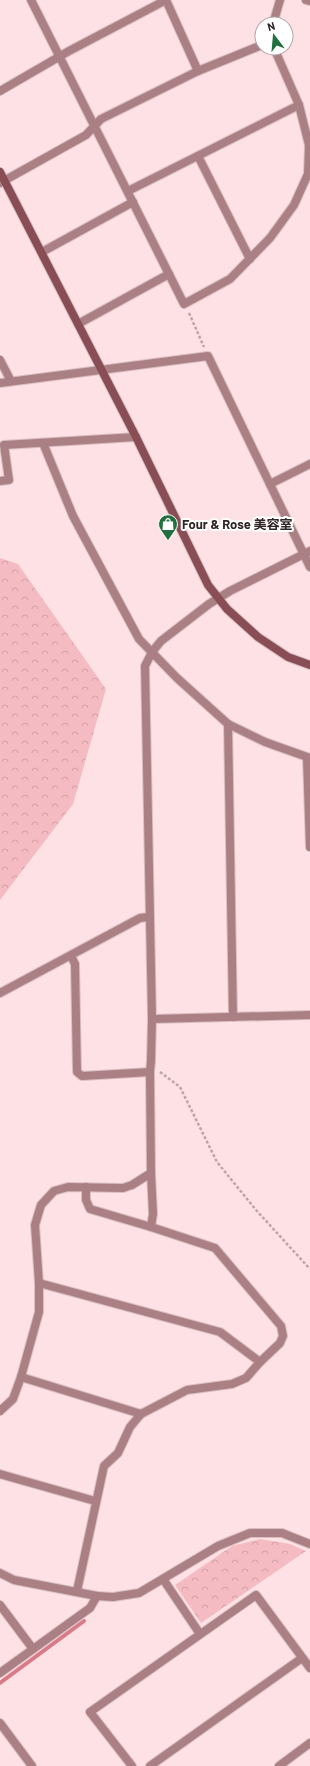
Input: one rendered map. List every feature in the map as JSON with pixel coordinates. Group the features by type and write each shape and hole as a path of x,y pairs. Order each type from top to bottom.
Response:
{"street":[{"path":"31,0 184,304 230,278 250,259 270,238 294,205 308,174 309,145 299,105 278,56"},
{"path":"0,91 166,0 198,71"},
{"path":"275,16 280,0"},
{"path":"306,0 310,1"},
{"path":"2,181 86,135 101,119 198,71 254,49"},
{"path":"128,191 299,105"},
{"path":"198,156 250,259"},
{"path":"0,172 2,181 42,252 136,437 208,585 218,599 258,637 288,656 310,666"},
{"path":"42,252 133,202"},
{"path":"78,324 169,274"},
{"path":"0,383 56,377 208,356 270,484 307,552 310,567"},
{"path":"0,360 11,381"},
{"path":"0,481 9,480 4,445 136,437"},
{"path":"43,443 73,516 139,639 177,678 228,724 265,742 308,758 310,847"},
{"path":"270,484 310,464"},
{"path":"151,1227 154,1214 151,1173 150,1072 152,1061 152,1019 145,666 152,652 161,641 218,599 307,552"},
{"path":"228,724 233,1017"},
{"path":"0,993 140,918 149,917"},
{"path":"71,956 75,964 78,1072 82,1076 150,1072"},
{"path":"152,1019 310,1015"},
{"path":"0,1411 13,1399 21,1377 39,1312 39,1283 35,1225 41,1205 54,1191 68,1187 123,1188 132,1185 151,1173"},
{"path":"77,1591 95,1501 104,1466 118,1453 130,1426 141,1414 187,1390 232,1384 246,1378 280,1343 283,1336 281,1326 215,1248 90,1208 86,1200 86,1187"},
{"path":"39,1283 220,1332 260,1362"},
{"path":"21,1377 141,1414"},
{"path":"0,1474 95,1501"},
{"path":"0,1573 14,1580 97,1596 113,1597 139,1593 218,1546 250,1533 282,1533 310,1544"},
{"path":"163,1579 200,1634"},
{"path":"132,1766 90,1712 256,1595 310,1668"},
{"path":"0,1673 90,1608 97,1596"},
{"path":"0,1604 33,1649"},
{"path":"150,1766 302,1658"},
{"path":"0,1723 32,1766"},
{"path":"279,1766 310,1743"}],"path":[{"path":"184,304 208,356"},
{"path":"150,1072 161,1072 180,1087 217,1162 256,1210 310,1270"}],"green space":[{"path":"0,558 18,564 106,689 73,804 0,900"},
{"path":"260,1539 290,1544 306,1551 201,1623 175,1585 232,1546"}],"waterway":[{"path":"0,1683 84,1621"}],"place":[{"name":"Four & Rose 美容室","path":"168,541"}]}
